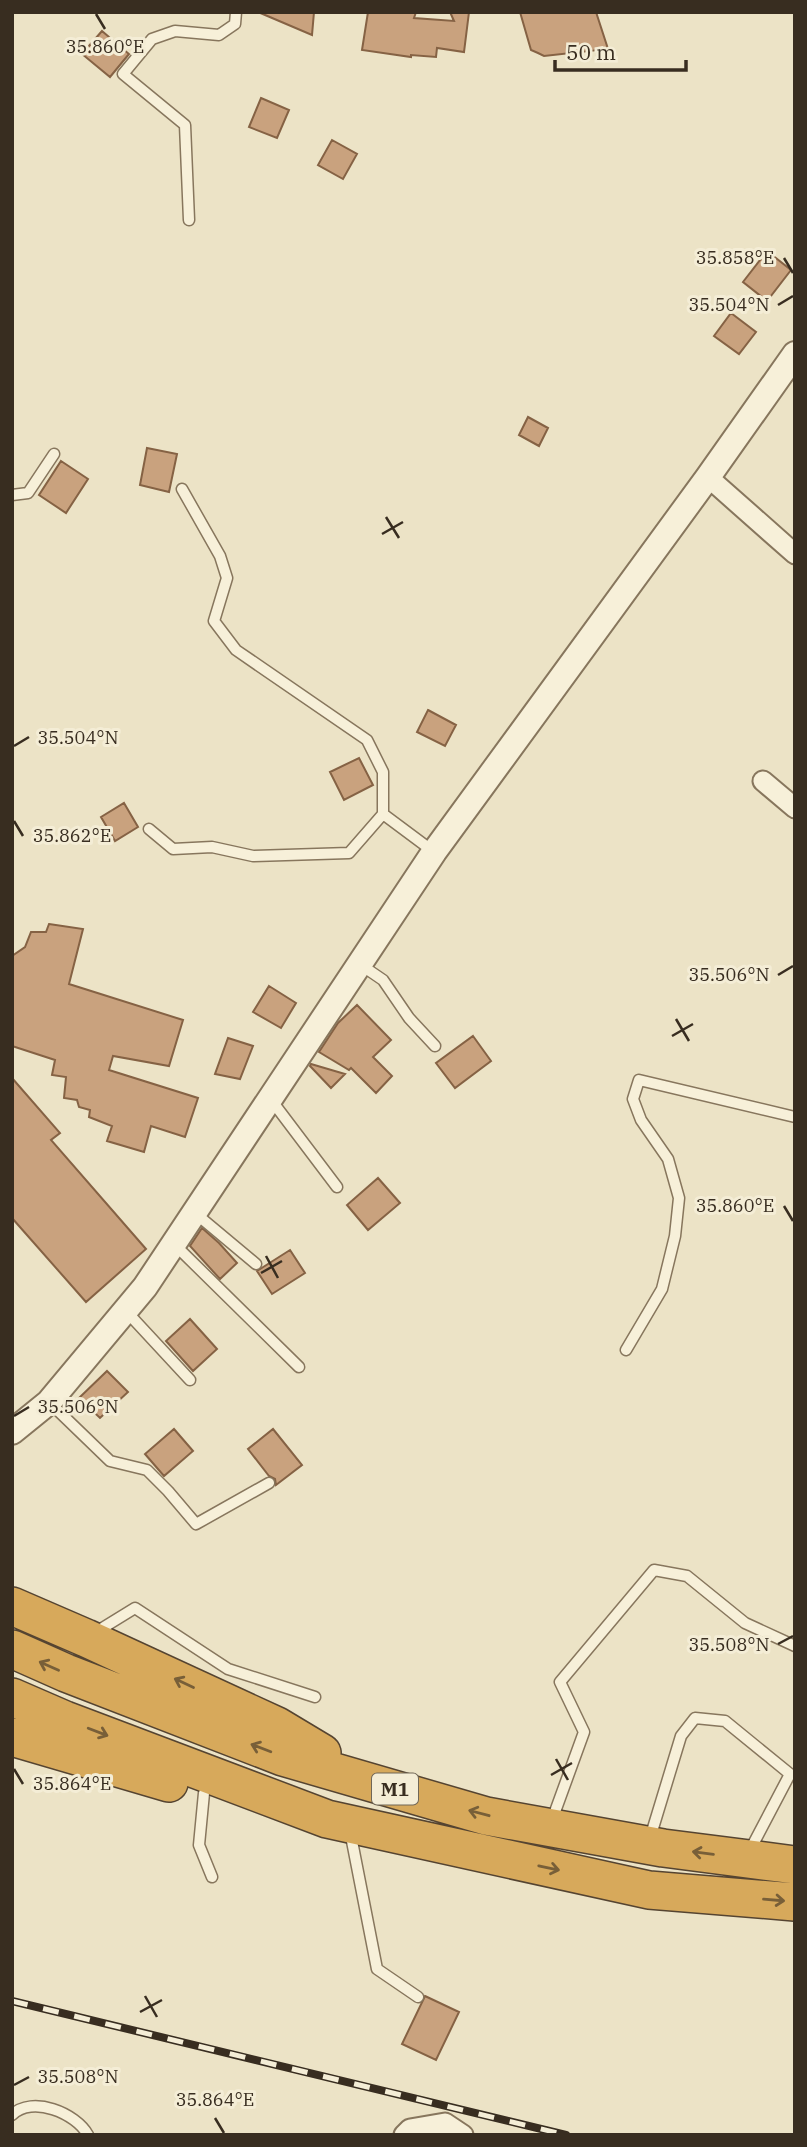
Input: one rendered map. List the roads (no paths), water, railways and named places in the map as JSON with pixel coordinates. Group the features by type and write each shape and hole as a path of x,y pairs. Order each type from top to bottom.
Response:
{"highway":[{"path":"12,1606 297,1736 350,1776"},
{"name":"M1","path":"12,1649 66,1673 283,1757 486,1816 647,1845 795,1865"},
{"name":"M1","path":"12,1698 338,1821 649,1890 795,1902"},
{"path":"12,1737 204,1793 338,1821"}],"street":[{"path":"12,1432 49,1402 145,1287 434,852 795,354"},
{"path":"708,477 795,554"},
{"path":"763,781 795,808"},
{"path":"404,2135 410,2129 444,2123 463,2135"}],"lane":[{"path":"189,220 185,125 123,74 152,39 175,31 219,36 235,24 236,12"},
{"path":"12,495 28,493 54,454"},
{"path":"149,829 173,849 212,847 253,856 349,853 383,814 383,772 367,740 236,650 214,621 227,578 220,556 182,489"},
{"path":"383,814 434,852"},
{"path":"359,964 383,980 409,1018 435,1046"},
{"path":"626,1350 662,1289 675,1236 679,1198 668,1159 641,1120 632,1099 639,1080 795,1117"},
{"path":"270,1099 337,1187"},
{"path":"195,1213 256,1264"},
{"path":"174,1244 299,1367"},
{"path":"126,1310 190,1380"},
{"path":"49,1402 110,1461 146,1470 168,1491 195,1524 269,1483"},
{"path":"549,1827 584,1732 560,1682 653,1570 687,1576 745,1623 795,1646"},
{"path":"86,1638 135,1608 228,1669 315,1697"},
{"path":"647,1845 681,1736 695,1718 724,1721 790,1773 746,1858"},
{"path":"204,1793 199,1845 212,1877"},
{"path":"338,1821 377,1969 418,1997"},
{"path":"12,2115 17,2111 41,2106 53,2109 65,2113 85,2129 88,2135"}],"railway":[{"path":"12,2001 566,2135"}]}
